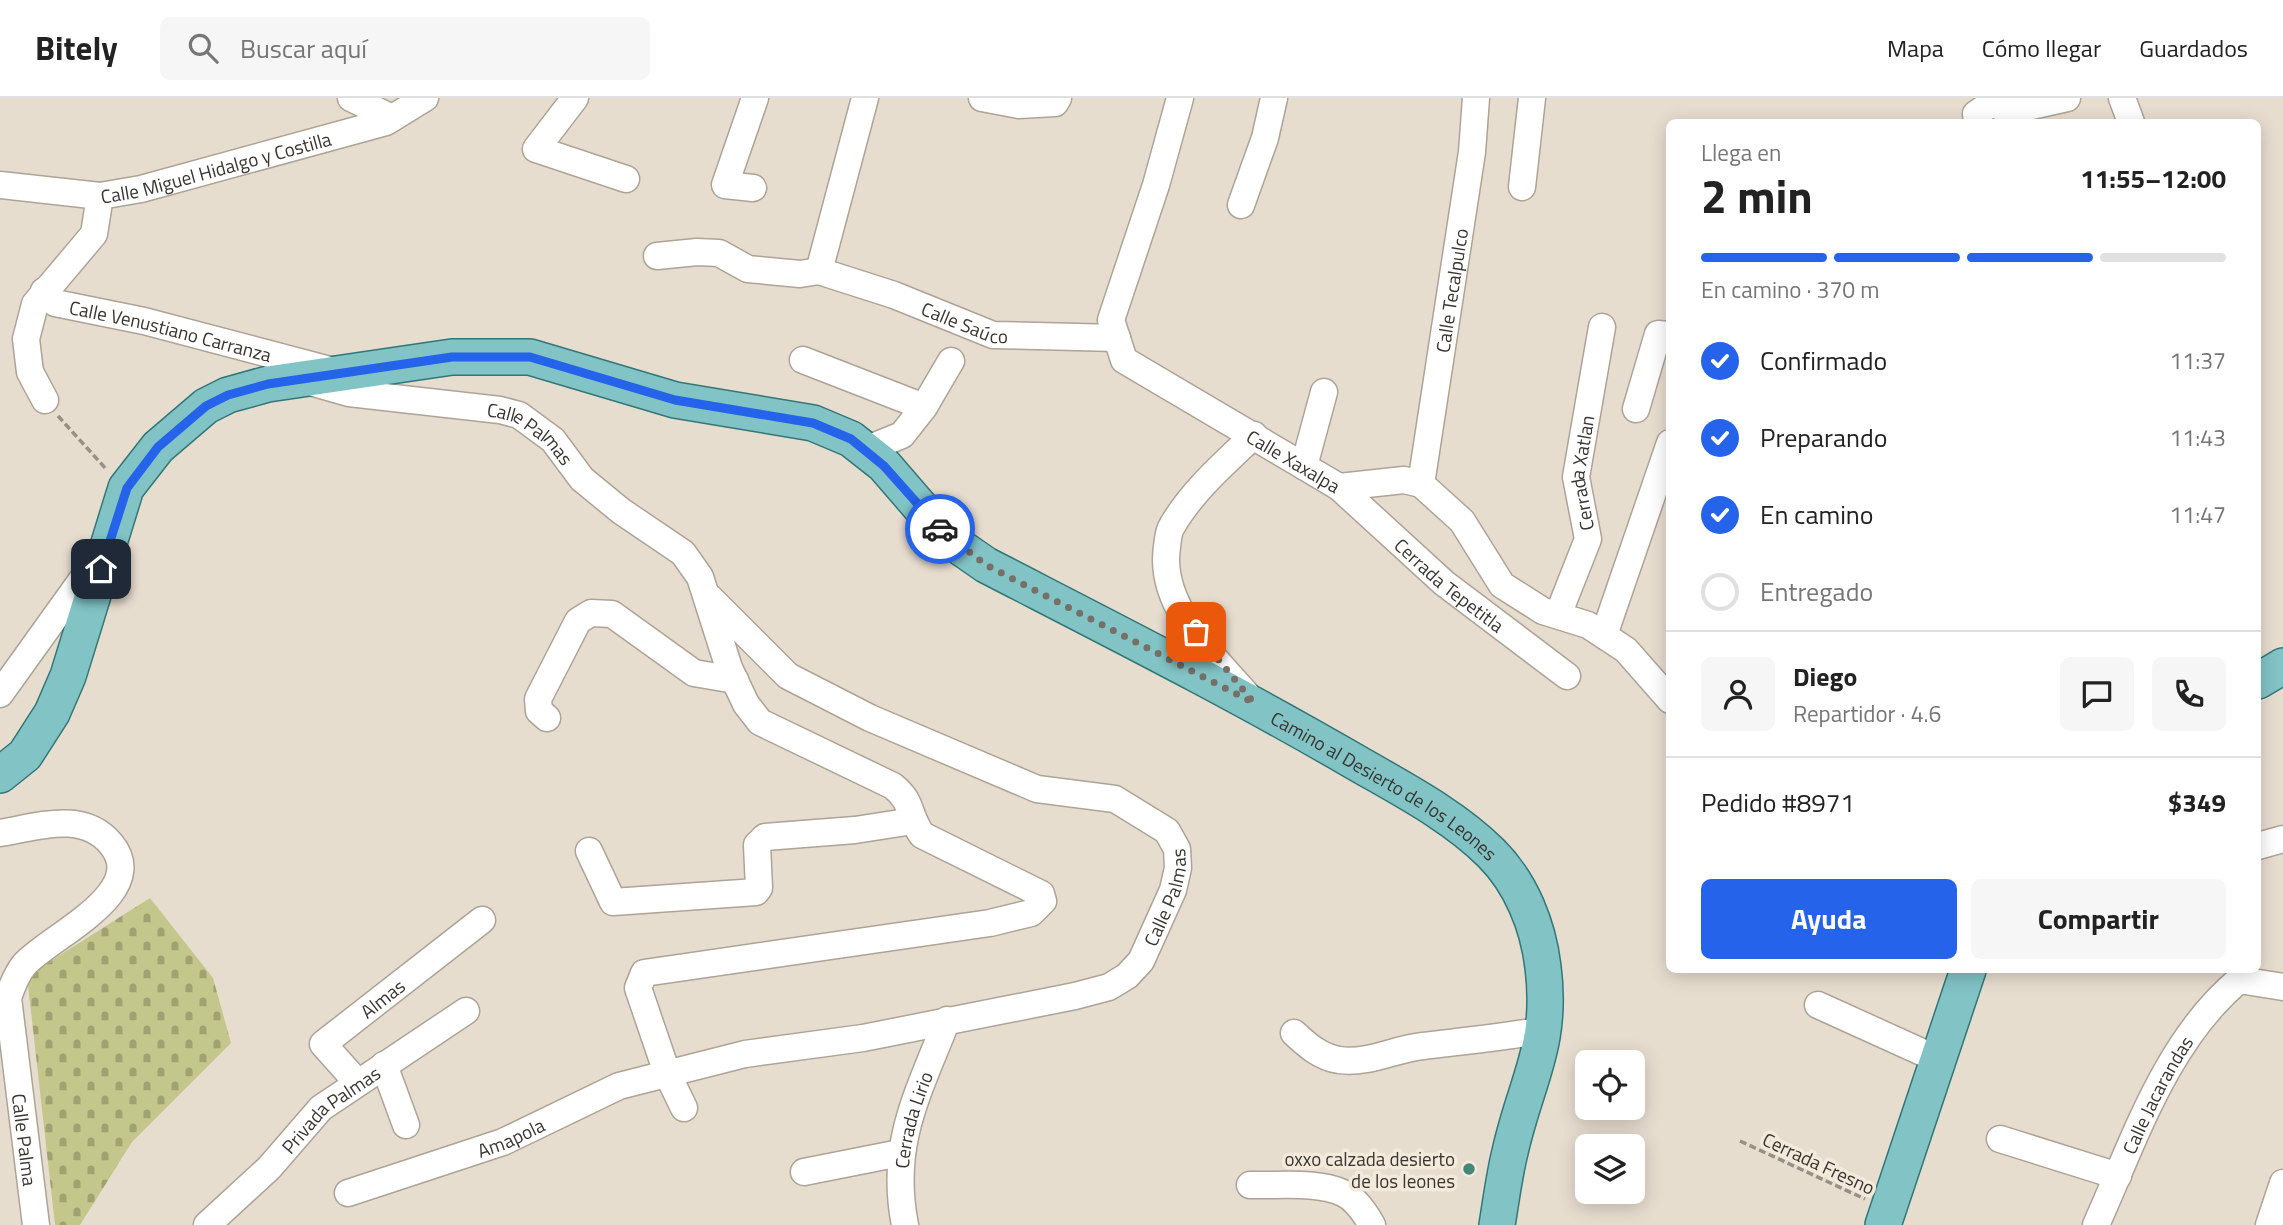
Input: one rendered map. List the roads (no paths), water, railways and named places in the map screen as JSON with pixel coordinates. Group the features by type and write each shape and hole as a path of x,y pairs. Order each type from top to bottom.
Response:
{"main road":[{"name":"Camino al Desierto de los Leones","path":"0,775 25,755 52,713 68,676 127,488 158,447 206,406 228,395 299,378 452,357 530,357 675,400 813,423 851,439 865,450 884,466 947,538 986,565 1254,703 1426,804 1491,853 1511,877 1531,915 1543,967 1545,1030 1537,1067 1510,1150 1497,1225"},
{"path":"2261,679 2283,666"},
{"path":"1885,1217 1967,973"}],"street":[{"path":"351,98 392,118"},
{"name":"Calle Miguel Hidalgo y Costilla","path":"0,185 100,197 141,189 299,147 392,118 425,98"},
{"path":"575,98 536,149 626,179"},
{"path":"753,188 725,185 755,98"},
{"path":"819,271 865,98"},
{"path":"982,98 1040,106 1055,103 1058,98"},
{"path":"1117,338 1111,320 1156,185 1180,98"},
{"path":"1241,205 1265,138 1274,98"},
{"name":"Calle Tecalpulco","path":"1420,484 1472,152 1476,98"},
{"path":"1522,187 1532,98"},
{"path":"1977,119 1976,114 1992,103 2010,117 2067,98"},
{"path":"2122,98 2130,119"},
{"name":"Calle Venustiano Carranza","path":"45,400 30,372 26,339 35,304 94,234 100,197"},
{"name":"Calle Saúco","path":"657,256 697,251 719,253 748,268 800,274 819,271 894,295 993,335 1117,338"},
{"name":"Calle Venustiano Carranza","path":"44,291 55,303 144,321 340,373"},
{"name":"Cerrada Xatlan","path":"1558,615 1588,539 1576,477 1602,327"},
{"path":"1636,409 1658,334 1666,335"},
{"name":"Calle Xaxalpa","path":"1117,338 1124,360 1339,487 1404,480 1420,484"},
{"path":"803,360 924,407"},
{"path":"865,450 902,435 924,407 951,361"},
{"name":"Calle Palmas","path":"299,378 349,393 472,404 519,415 553,440 582,479 621,511 683,553 700,577 735,680 746,704 760,722 893,786 907,797 913,821 922,835 1033,888 1043,901 1031,913 990,923 644,973 638,988 667,1073 684,1108"},
{"path":"1304,466 1324,392"},
{"path":"1254,435 1206,481 1170,528 1164,565 1172,597 1208,650 1254,703"},
{"path":"1604,635 1666,455"},
{"path":"1420,484 1462,521 1502,584 1543,611 1588,625 1604,635 1641,664 1666,695"},
{"name":"Cerrada Tepetitla","path":"1339,487 1444,583 1567,676"},
{"path":"0,694 109,543"},
{"name":"Calle Palmas","path":"667,1073 745,1054 863,1038 1109,987 1141,961 1173,890 1178,868 1177,849 1167,831 1145,814 1115,799 1037,789 858,712 788,676 705,593"},
{"path":"547,718 540,711 538,699 578,621 592,613 612,614 694,673 709,678 735,680"},
{"path":"589,851 613,902 717,896 756,892 759,888 757,845 765,837 855,830 913,821"},
{"name":"Calle Palma","path":"0,834 66,822 89,827 117,851 121,866 109,895 90,917 37,952 7,978 8,1071 28,1144 36,1225"},
{"path":"2261,845 2283,839"},
{"name":"Almas","path":"357,1082 323,1044 482,920"},
{"path":"2239,975 2283,987"},
{"name":"Calle Jacarandas","path":"2096,1225 2150,1105 2194,1024 2239,975"},
{"path":"1818,1005 1937,1059"},
{"name":"Privada Palmas","path":"207,1225 269,1168 321,1108 466,1011"},
{"name":"Cerrada Lirio","path":"905,1225 898,1190 900,1153 912,1110 947,1020"},
{"path":"1294,1033 1313,1050 1338,1060 1379,1058 1422,1046 1472,1042 1545,1030"},
{"path":"384,1065 406,1125"},
{"name":"Amapola","path":"348,1193 503,1142 619,1086 667,1073"},
{"path":"2000,1139 2118,1176"},
{"path":"804,1172 900,1153"},
{"path":"2269,1225 2283,1183"},
{"path":"1250,1185 1308,1187 1343,1193 1355,1202 1372,1225"}],"place":[{"name":"oxxo calzada desierto de los leones","path":"1469,1169"}]}
